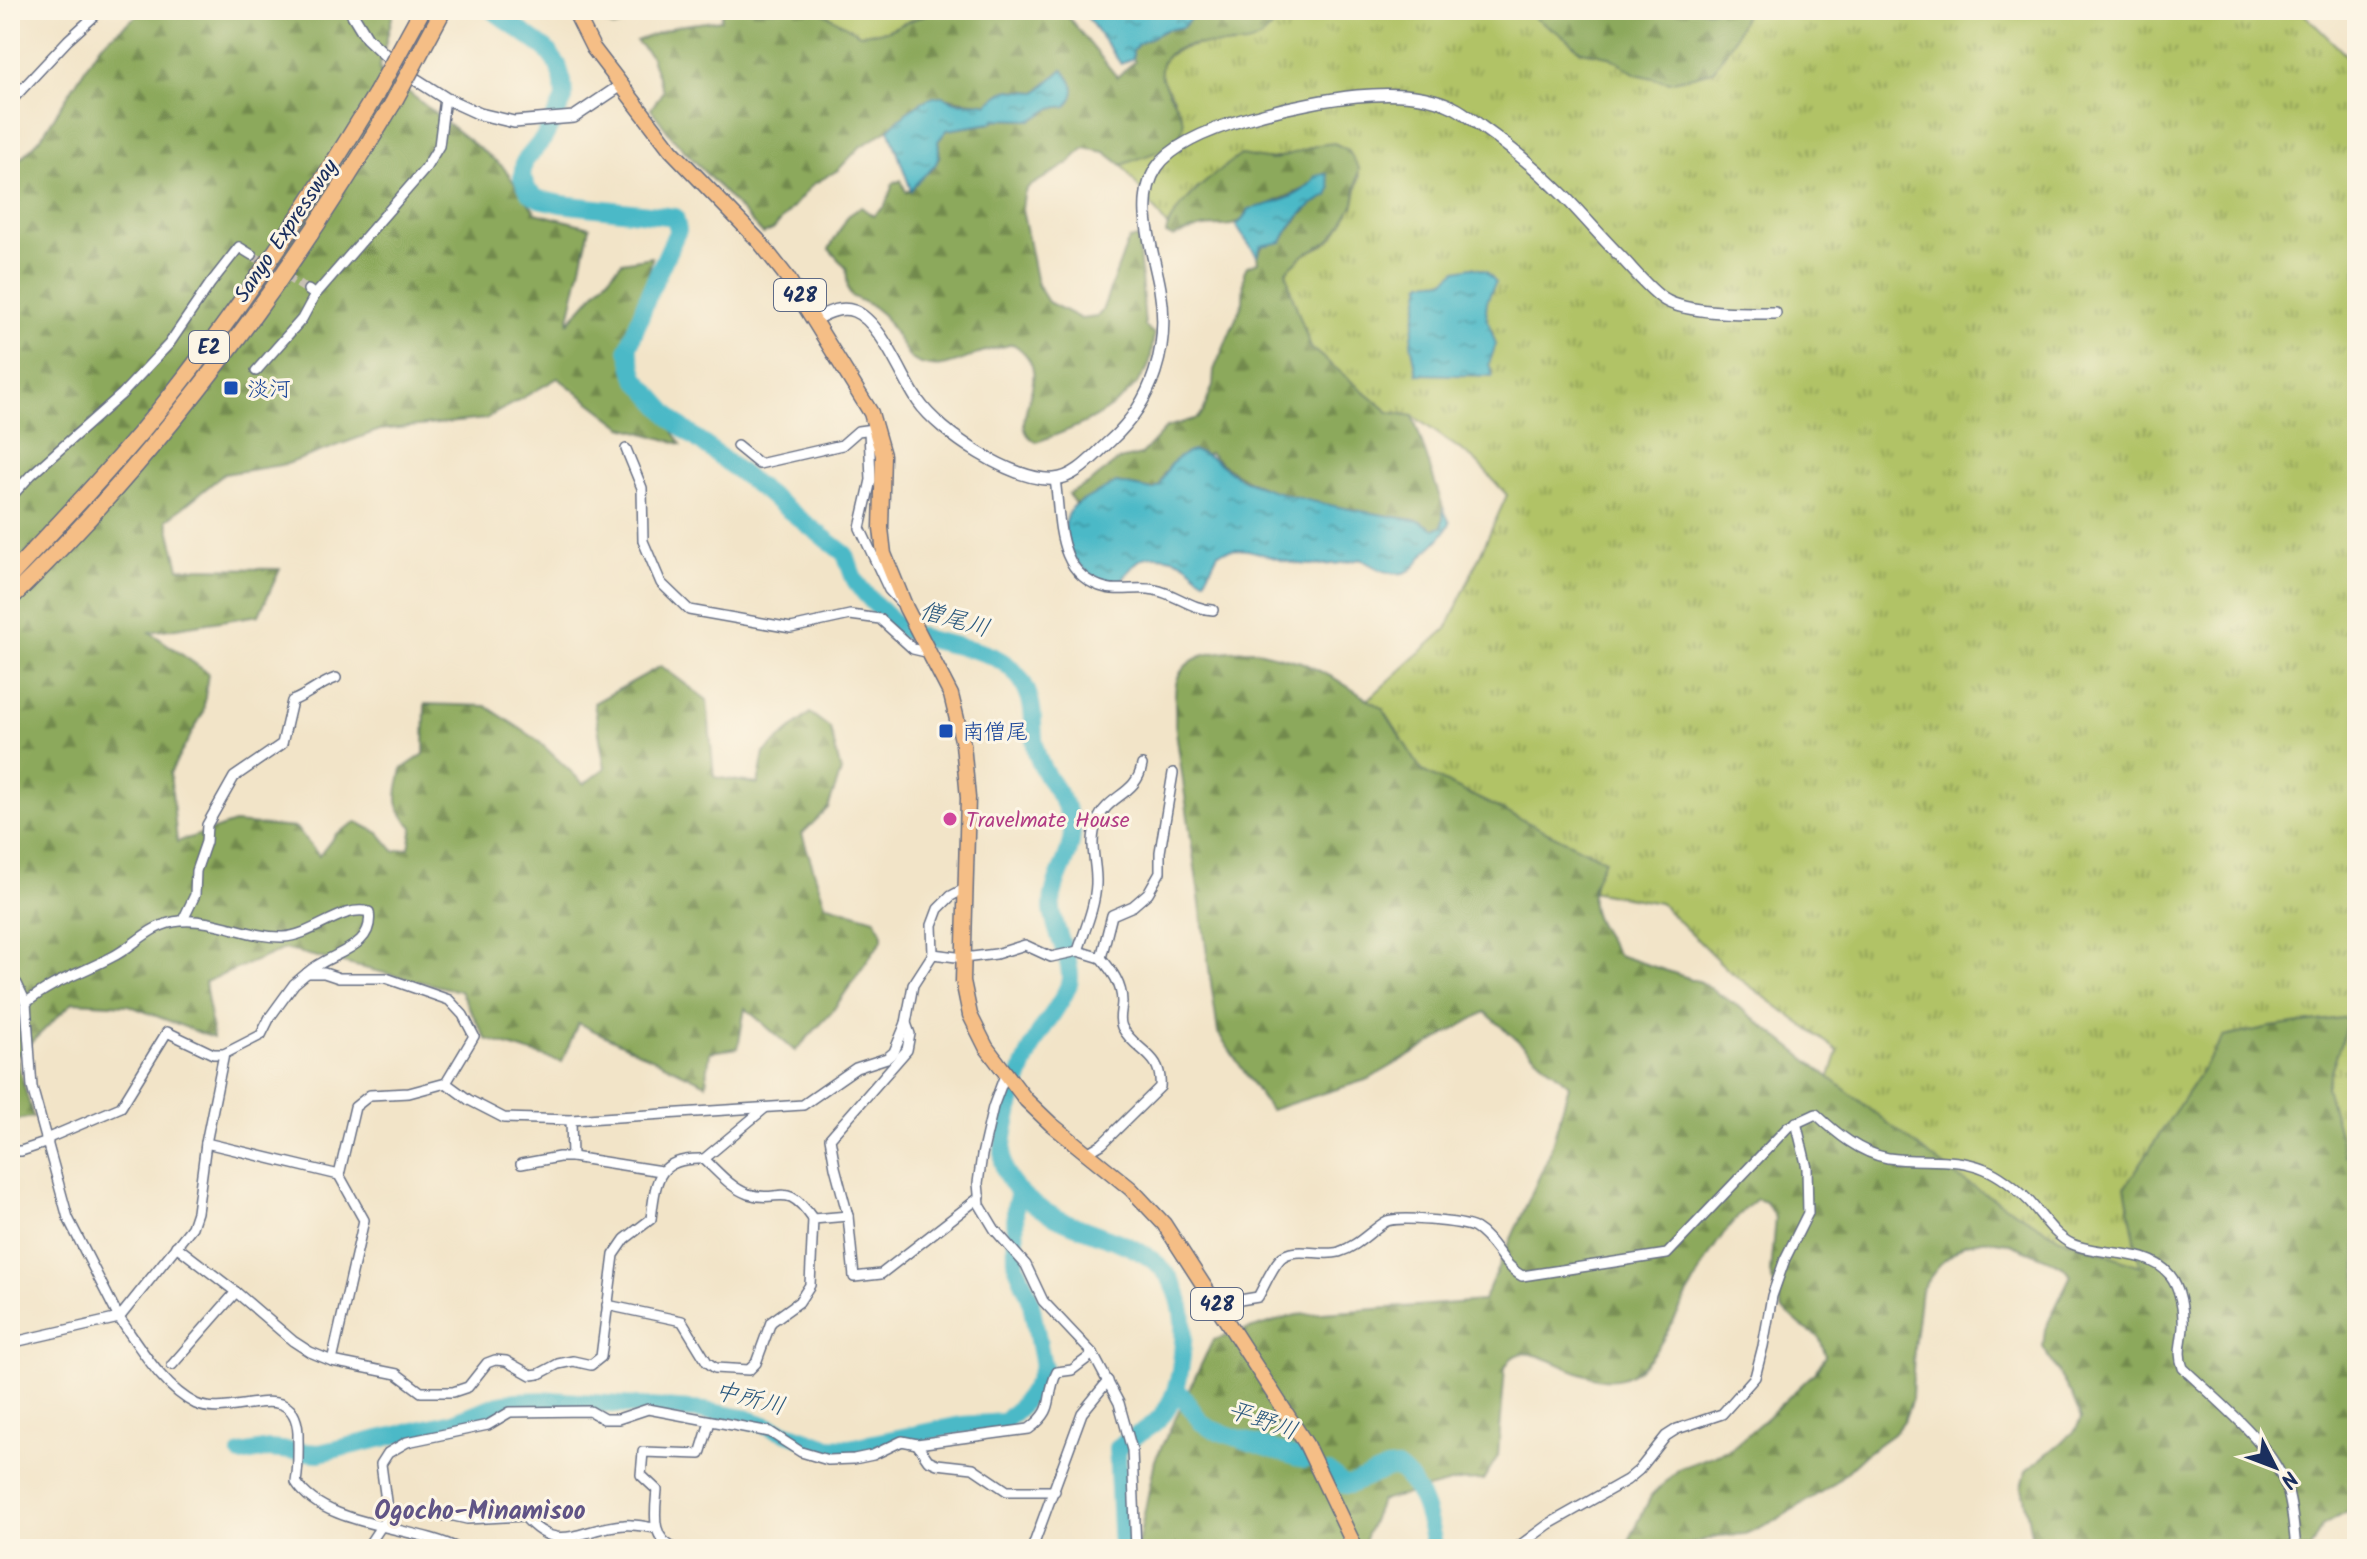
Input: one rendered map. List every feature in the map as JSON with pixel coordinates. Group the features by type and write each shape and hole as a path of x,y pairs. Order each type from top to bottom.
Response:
{"highway":[{"name":"Sanyo Expressway","path":"10,576 94,486 211,344 300,219 376,94 422,10"},
{"name":"Sanyo Expressway","path":"10,599 108,498 225,355 311,235 393,103 443,10"},
{"name":"428","path":"574,10 593,48 671,150 766,249 815,319 860,394 883,455 881,528 884,554 906,608 951,695 963,744 968,798 963,981 970,1015 986,1047 1026,1100 1131,1189 1164,1224 1306,1444 1356,1549"}],"street":[{"path":"10,102 101,10"},
{"path":"350,10 367,38 401,70 445,98 480,114 514,122 574,117 620,86"},
{"path":"815,319 833,310 846,309 866,318 932,418 1001,466 1029,478 1055,479 1074,473 1128,425 1147,396 1159,364 1162,307 1146,205 1155,168 1168,154 1196,137 1290,107 1362,96 1409,96 1455,108 1503,142 1562,194 1665,300 1727,312 1775,313"},
{"path":"256,371 302,319 311,293 425,169 439,146 445,98"},
{"path":"10,498 31,475 122,394 169,344 239,247 252,255"},
{"path":"737,446 759,464 842,445 858,431 872,429 871,480 860,528 889,590 906,608"},
{"path":"626,449 642,488 643,541 661,583 689,610 791,628 850,615 880,619 913,649 928,650"},
{"path":"1055,479 1059,529 1064,548 1071,563 1082,575 1107,588 1150,588 1194,607 1213,610"},
{"path":"183,920 195,895 196,871 206,842 207,825 234,777 282,744 292,701 336,678"},
{"path":"1078,951 1096,889 1091,848 1097,821 1104,808 1135,784 1142,765"},
{"path":"1101,958 1112,915 1133,906 1148,893 1160,872 1160,852 1173,773"},
{"path":"446,1083 469,1100 504,1118 571,1120 803,1105 856,1068 887,1058 894,1052 906,1023 913,985 933,954 932,925 938,909 951,896 966,888"},
{"path":"10,1151 21,1151 47,1141 121,1107 167,1032 213,1054 224,1054 261,1035 294,984 365,937 371,925 369,912 353,910 313,930 283,937 183,920 160,924 116,955 53,982 26,1003"},
{"path":"933,954 964,958 996,954 1025,945 1051,957 1078,951 1101,958 1120,988 1120,1022 1123,1029 1155,1061 1161,1079 1160,1087 1153,1095 1102,1144 1087,1153"},
{"path":"307,973 324,973 339,978 386,978 449,1000 463,1015 474,1036 446,1083 409,1093 370,1095 355,1107 339,1175 364,1220 332,1361"},
{"path":"10,979 17,984 26,1003 32,1087 68,1218 119,1318 182,1396 200,1406 221,1409 266,1402 281,1403 292,1409 297,1418 299,1464 296,1482 301,1491 323,1507 459,1549"},
{"path":"906,1023 910,1034 907,1050 830,1138 848,1216 854,1277 881,1274 980,1197"},
{"path":"10,1343 119,1318 192,1227 224,1054"},
{"path":"1010,1081 993,1107 978,1183 980,1205 995,1230 1026,1265 1043,1301 1093,1354 1119,1403 1132,1450 1136,1549"},
{"path":"704,1159 765,1108"},
{"path":"1222,1313 1240,1300 1258,1297 1280,1259 1291,1253 1335,1253 1362,1241 1392,1220 1467,1225 1478,1230 1511,1270 1522,1276 1667,1254 1796,1122 1816,1114 1860,1149 1889,1158 1958,1162 1982,1168 2003,1178 2069,1243 2157,1263 2171,1276 2179,1293 2183,1325 2178,1355 2183,1368 2255,1438 2280,1471 2289,1493 2296,1549"},
{"path":"571,1120 572,1157"},
{"path":"1515,1549 1549,1524 1627,1480 1666,1436 1677,1429 1722,1414 1755,1377 1772,1296 1785,1259 1808,1213 1807,1168 1796,1122"},
{"path":"206,1143 339,1175"},
{"path":"521,1164 572,1157 661,1171"},
{"path":"176,1246 293,1341 332,1361 397,1374 421,1392 453,1392 468,1387 487,1363 495,1360 506,1361 531,1375 573,1361 591,1365 601,1357 607,1305 614,1255 625,1239 651,1219 661,1171 673,1161 704,1159 736,1188 764,1197 785,1194 800,1204 813,1219 810,1285 799,1302 771,1322 756,1363 749,1370 715,1368 707,1362 682,1321 607,1305"},
{"path":"813,1219 848,1216"},
{"path":"172,1365 236,1292"},
{"path":"388,1516 381,1464 388,1453 407,1442 488,1425 510,1412 590,1411 604,1419 618,1419 648,1409 770,1432 801,1452 828,1460 854,1459 873,1455 902,1441 917,1444 1029,1429 1042,1420 1050,1405 1052,1383 1057,1372 1072,1370 1093,1354"},
{"path":"1032,1549 1082,1413 1108,1381"},
{"path":"677,1549 668,1546 656,1528 657,1490 641,1475 643,1452 700,1454 710,1422"},
{"path":"917,1444 928,1460 973,1468 1007,1491 1055,1491"},
{"path":"366,1549 388,1516 396,1513 467,1519 524,1516 536,1531 567,1539 577,1534 625,1525 656,1528"}],"green space":[{"path":"144,10 394,10 379,69 503,167 536,213 590,227 568,323 622,262 652,257 632,365 681,444 623,427 558,378 485,419 380,430 287,464 224,474 167,520 179,568 280,569 259,615 150,632 208,673 203,713 170,773 177,842 234,823 296,828 319,856 336,834 357,822 379,833 394,851 409,848 413,827 398,807 397,794 402,769 424,754 425,704 486,706 536,739 584,784 605,768 594,703 661,666 707,700 714,777 758,784 764,753 810,713 830,728 841,772 828,808 802,834 825,904 875,919 882,931 882,940 831,1013 795,1051 745,1008 738,1048 710,1052 706,1084 578,1023 562,1062 486,1039 460,991 284,949 205,982 213,1038 128,1005 73,1002 16,1057 33,1117 10,1121 10,169 40,139 100,45"},
{"path":"598,10 649,10 615,28 600,21"},
{"path":"723,10 818,10 860,34 886,31 936,10 1072,10 1068,17 1117,77 1135,61 1133,50 1138,44 1165,30 1183,27 1197,11 1278,10 1280,18 1266,33 1248,44 1184,47 1173,51 1164,60 1161,70 1163,80 1183,123 1181,133 1168,147 1122,165 1105,152 1084,148 1068,164 1027,188 1024,194 1022,209 1037,284 1048,302 1081,319 1097,317 1102,311 1126,246 1129,240 1138,238 1145,326 1154,334 1148,367 1136,385 1097,416 1036,442 1026,433 1024,422 1033,384 1033,370 1027,357 1013,344 947,365 919,363 910,358 883,315 851,296 846,268 829,249 848,216 861,207 873,216 885,206 893,184 901,180 906,192 912,189 920,176 933,169 940,156 938,141 947,130 991,123 996,119 1032,120 1052,108 1067,106 1063,69 1037,92 1006,90 987,104 943,96 900,118 889,129 860,147 838,170 812,185 773,230 763,234 671,136 651,109 663,91 650,55 636,41 677,26 721,20"},
{"path":"818,10 936,10 886,31 860,34"},
{"path":"1278,10 2300,10 2357,66 2357,1307 2121,1300 1966,1210 1818,1115 1838,1051 1728,970 1660,903 1537,882 1316,747 1447,628 1507,495 1475,460 1413,416 1389,413 1311,348 1286,271 1305,254 1324,245 1335,235 1354,204 1360,175 1295,154 1265,160 1241,155 1197,189 1167,226 1122,165 1173,143 1174,97 1160,79 1159,71 1165,58 1178,50 1207,42 1234,46 1280,18"},
{"path":"1522,10 1747,10 1733,41 1713,71 1670,82 1636,74 1608,56 1581,51"},
{"path":"1334,143 1348,150 1359,168 1354,204 1330,240 1305,254 1286,271 1291,292 1311,348 1389,412 1413,416 1444,510 1442,527 1434,529 1420,521 1337,508 1281,494 1255,484 1209,453 1164,473 1160,487 1153,490 1116,483 1097,496 1075,504 1068,494 1088,484 1119,460 1141,455 1167,427 1198,418 1203,412 1213,385 1214,370 1243,302 1247,266 1258,262 1257,256 1264,244 1282,242 1318,198 1310,186 1268,205 1249,209 1246,216 1236,223 1204,227 1172,237 1166,234 1176,212 1197,190 1241,155 1272,160"},
{"path":"1254,650 1301,662 1334,678 1383,709 1422,771 1605,860 1593,887 1593,909 1618,955 1701,982 1742,1009 1957,1177 2060,1238 2140,1266 2125,1187 2224,1037 2270,1027 2349,1017 2326,1087 2345,1155 2357,1153 2357,1363 2351,1372 2353,1442 2357,1443 2357,1506 2322,1526 2310,1549 2034,1549 2022,1487 2026,1471 2075,1431 2081,1419 2072,1396 2043,1347 2045,1329 2071,1275 2062,1265 2008,1243 1988,1240 1965,1244 1940,1264 1921,1290 1912,1399 1904,1421 1893,1434 1864,1455 1832,1485 1776,1520 1745,1534 1717,1536 1677,1549 1625,1549 1651,1496 1680,1468 1731,1449 1814,1373 1826,1356 1819,1337 1782,1309 1770,1273 1775,1218 1766,1202 1757,1199 1720,1239 1661,1342 1640,1368 1617,1379 1601,1379 1535,1355 1522,1354 1512,1358 1505,1368 1498,1456 1483,1480 1458,1481 1380,1501 1361,1549 1137,1549 1155,1460 1213,1340 1296,1315 1483,1301 1549,1155 1569,1085 1485,1012 1369,1079 1270,1110 1218,1033 1175,724 1177,680 1190,662 1210,654"}],"water":[{"path":"1082,10 1216,10 1216,13 1197,11 1183,27 1165,30 1138,44 1133,50 1133,58 1121,64"},
{"path":"1063,69 1074,87 1067,106 1052,108 1032,120 996,119 991,123 947,130 938,141 936,164 911,190 889,129 906,113 936,96 955,102 987,104 1006,90 1037,92"},
{"path":"1327,174 1331,189 1328,196 1301,214 1282,242 1261,246 1257,256 1236,226 1249,209 1296,195 1316,175"},
{"path":"1472,267 1486,271 1496,282 1486,306 1496,344 1489,364 1493,376 1417,374 1411,342 1422,282 1445,280 1457,270"},
{"path":"1193,451 1208,456 1246,481 1288,495 1420,521 1434,529 1442,527 1444,510 1450,523 1416,565 1401,573 1387,572 1361,559 1313,565 1235,549 1218,553 1205,580 1181,561 1162,556 1142,559 1121,582 1108,582 1084,569 1068,546 1065,533 1066,520 1072,508 1116,483 1153,490 1160,486 1176,460"}],"waterway":[{"name":"僧尾川","path":"492,10 546,49 558,65 563,82 564,99 544,138 524,162 522,177 529,192 539,199 561,204 675,217 678,230 628,349 636,378 674,421 845,554 854,579 898,625 937,642 989,655 1017,674 1027,691 1040,762 1071,821 1071,843 1055,889 1052,908 1070,976 1066,991 1038,1036 1018,1082 1004,1138 1004,1168 1019,1191 1050,1214 1130,1247 1153,1260 1170,1279 1181,1306 1182,1354 1172,1398 1152,1425 1117,1448 1122,1549"},
{"name":"中所川","path":"241,1454 268,1449 319,1453 453,1422 499,1404 516,1401 551,1400 706,1411 745,1418 828,1447 849,1448 961,1425 1004,1422 1020,1407 1036,1384 1043,1366 1030,1298 1016,1265 1015,1208 1019,1192"},
{"name":"平野川","path":"1177,1389 1201,1422 1211,1429 1304,1460"},
{"name":"平野川","path":"1329,1472 1344,1485 1350,1485 1387,1469 1397,1468 1406,1475 1418,1494 1435,1549"}],"tunnel":[{"path":"252,255 308,290"}],"place":[{"name":"淡河","path":"231,388"},
{"name":"南僧尾","path":"946,731"},
{"name":"Travelmate House","path":"950,819"}],"district":[{"name":"Ogocho-Minamisoo","path":"480,1510"}]}
